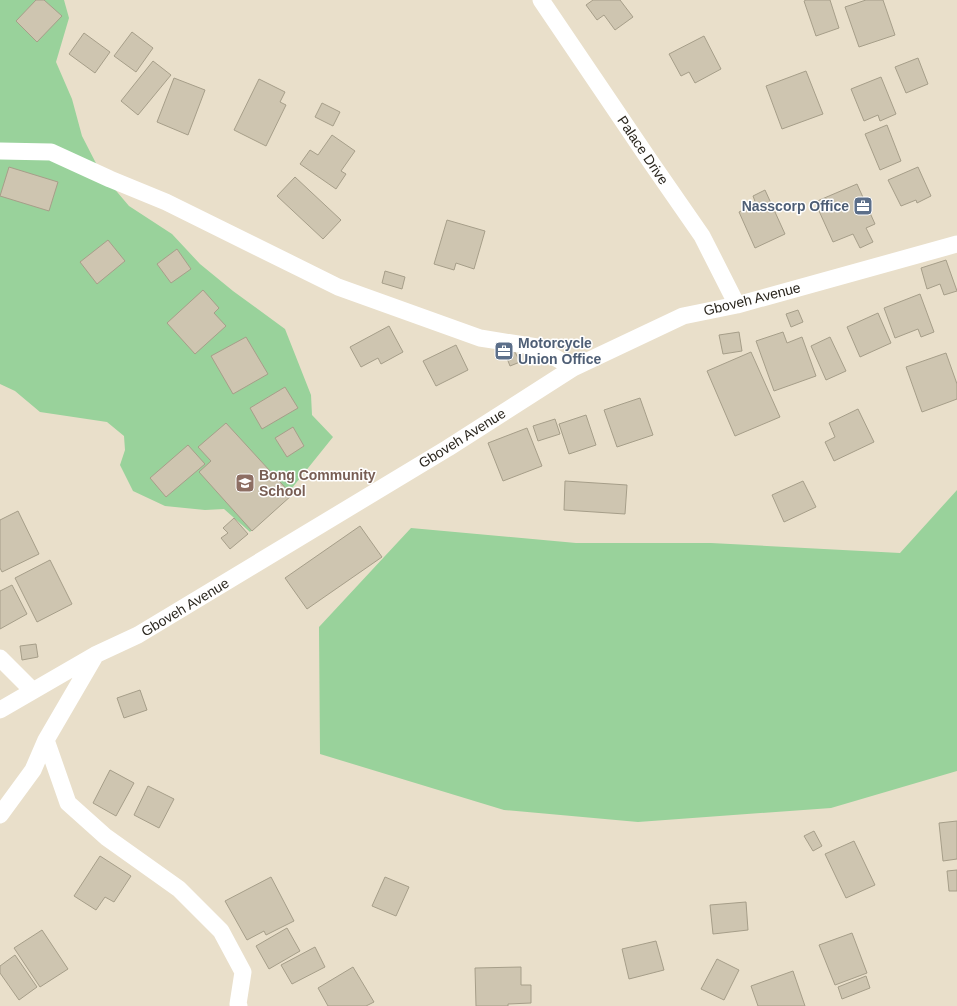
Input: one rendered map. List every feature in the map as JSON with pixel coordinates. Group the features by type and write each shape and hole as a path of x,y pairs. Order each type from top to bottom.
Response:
{"street":[{"name":"Palace Drive","path":"542,0 702,236 738,305"},
{"path":"0,151 51,152 110,180 166,202 338,288 480,338 537,347 573,368"},
{"name":"Gboveh Avenue","path":"0,710 32,690 95,655 138,635 441,452 573,368 683,316 738,305 957,244"},
{"path":"0,815 33,770 46,740 95,655"},
{"path":"0,658 32,690"},
{"path":"46,740 68,803 106,837 179,889 221,931 243,972 238,1004 240,1006"}],"green space":[{"path":"0,0 64,0 69,18 56,62 72,99 82,136 101,173 129,206 172,234 200,264 233,291 285,329 311,395 312,415 333,437 288,493 250,532 224,509 205,510 165,506 133,491 120,465 125,450 124,436 107,422 40,412 15,391 0,384"},
{"path":"957,490 957,771 831,808 638,822 504,810 320,754 319,627 411,528 576,543 711,543 900,553"}],"building":[{"path":"36,0 44,0 62,16 37,42 16,21"},
{"path":"593,0 620,0 633,17 615,30 604,15 597,20 586,5"},
{"path":"830,0 839,28 816,36 804,1"},
{"path":"866,0 883,0 895,35 859,47 845,7"},
{"path":"132,32 153,48 136,72 114,56"},
{"path":"84,33 110,52 95,73 69,54"},
{"path":"704,36 721,69 695,83 689,72 681,76 669,54"},
{"path":"918,58 928,84 906,93 895,67"},
{"path":"153,61 171,75 138,115 121,101"},
{"path":"806,71 823,114 782,129 766,86"},
{"path":"881,77 896,114 880,121 878,115 864,121 851,89"},
{"path":"174,78 205,90 188,135 157,122"},
{"path":"259,79 285,92 280,102 286,105 266,146 234,130"},
{"path":"322,103 340,112 333,126 315,117"},
{"path":"887,125 901,161 880,170 865,134"},
{"path":"332,135 355,151 341,171 346,174 336,189 300,164 310,150 318,155"},
{"path":"9,167 58,182 49,211 0,196"},
{"path":"918,167 931,196 917,203 916,200 901,206 888,180"},
{"path":"295,177 341,220 323,239 277,196"},
{"path":"857,184 875,224 866,228 873,242 860,248 853,234 833,242 815,202"},
{"path":"765,190 785,234 755,248 739,212 756,204 753,196"},
{"path":"447,220 485,231 474,269 456,263 454,270 434,264"},
{"path":"108,240 125,261 97,284 80,262"},
{"path":"177,249 191,269 171,283 157,264"},
{"path":"946,260 957,291 944,295 940,284 927,289 921,268"},
{"path":"385,271 405,277 402,289 382,283"},
{"path":"203,290 219,308 214,313 226,326 195,354 167,323"},
{"path":"920,294 934,332 921,337 918,329 895,338 884,308"},
{"path":"798,310 803,322 791,327 786,314"},
{"path":"878,313 891,343 860,357 847,327"},
{"path":"389,326 403,352 381,364 378,358 361,367 350,347"},
{"path":"739,332 742,351 723,354 719,335"},
{"path":"783,332 787,343 802,337 816,376 774,391 756,341"},
{"path":"246,337 268,374 233,394 211,356"},
{"path":"830,337 846,371 826,380 811,346"},
{"path":"456,345 468,370 436,386 423,361"},
{"path":"514,350 520,362 510,366 505,353"},
{"path":"751,352 780,417 735,436 707,371"},
{"path":"946,353 957,384 957,399 922,412 906,367"},
{"path":"285,387 298,408 262,429 250,408"},
{"path":"640,398 653,435 617,447 604,410"},
{"path":"858,409 874,442 834,461 825,442 835,437 829,423"},
{"path":"586,415 596,445 569,454 559,424"},
{"path":"555,419 560,434 538,441 533,426"},
{"name":"Bong Community School","path":"226,423 292,495 252,531 199,472 211,461 198,447"},
{"path":"293,427 304,446 287,457 275,438"},
{"path":"527,428 542,466 503,481 488,443"},
{"path":"188,445 205,464 166,497 150,478"},
{"path":"565,481 627,485 625,514 564,510"},
{"path":"803,481 816,507 784,522 772,495"},
{"path":"18,511 39,554 2,572 0,568 0,520"},
{"path":"234,518 248,534 230,549 221,538 228,533 223,528"},
{"path":"360,526 382,557 307,609 285,578"},
{"path":"50,560 72,604 37,622 15,578"},
{"path":"12,585 27,614 0,629 0,591"},
{"path":"36,644 38,657 22,660 20,646"},
{"path":"140,690 147,710 124,718 117,698"},
{"path":"110,770 134,783 116,816 93,803"},
{"path":"148,786 174,799 159,828 134,815"},
{"path":"957,821 957,859 943,861 939,823"},
{"path":"814,831 822,846 813,851 804,836"},
{"path":"854,841 875,885 846,898 825,854"},
{"path":"100,856 131,876 114,902 105,897 96,910 74,896"},
{"path":"957,870 957,891 949,891 947,871"},
{"path":"271,877 294,921 266,935 264,931 247,940 225,901"},
{"path":"385,877 409,887 396,916 372,906"},
{"path":"746,902 748,930 713,934 710,905"},
{"path":"287,928 300,951 269,969 256,946"},
{"path":"42,930 68,969 40,987 14,948"},
{"path":"852,933 867,973 835,985 819,945"},
{"path":"656,941 664,970 629,979 622,949"},
{"path":"315,947 325,967 292,984 281,965"},
{"path":"15,955 37,987 19,1000 0,973 0,966"},
{"path":"717,959 739,970 724,1000 701,989"},
{"path":"353,967 374,1002 366,1006 328,1006 318,988"},
{"path":"521,967 521,985 531,985 531,1003 508,1004 508,1006 476,1006 475,968"},
{"path":"793,971 805,1006 758,1006 751,986"},
{"path":"866,976 870,988 842,999 838,987"}],"place":[{"name":"Nasscorp Office","path":"863,206"},
{"name":"Motorcycle Union Office","path":"504,351"},
{"name":"Bong Community School","path":"245,483"}]}
